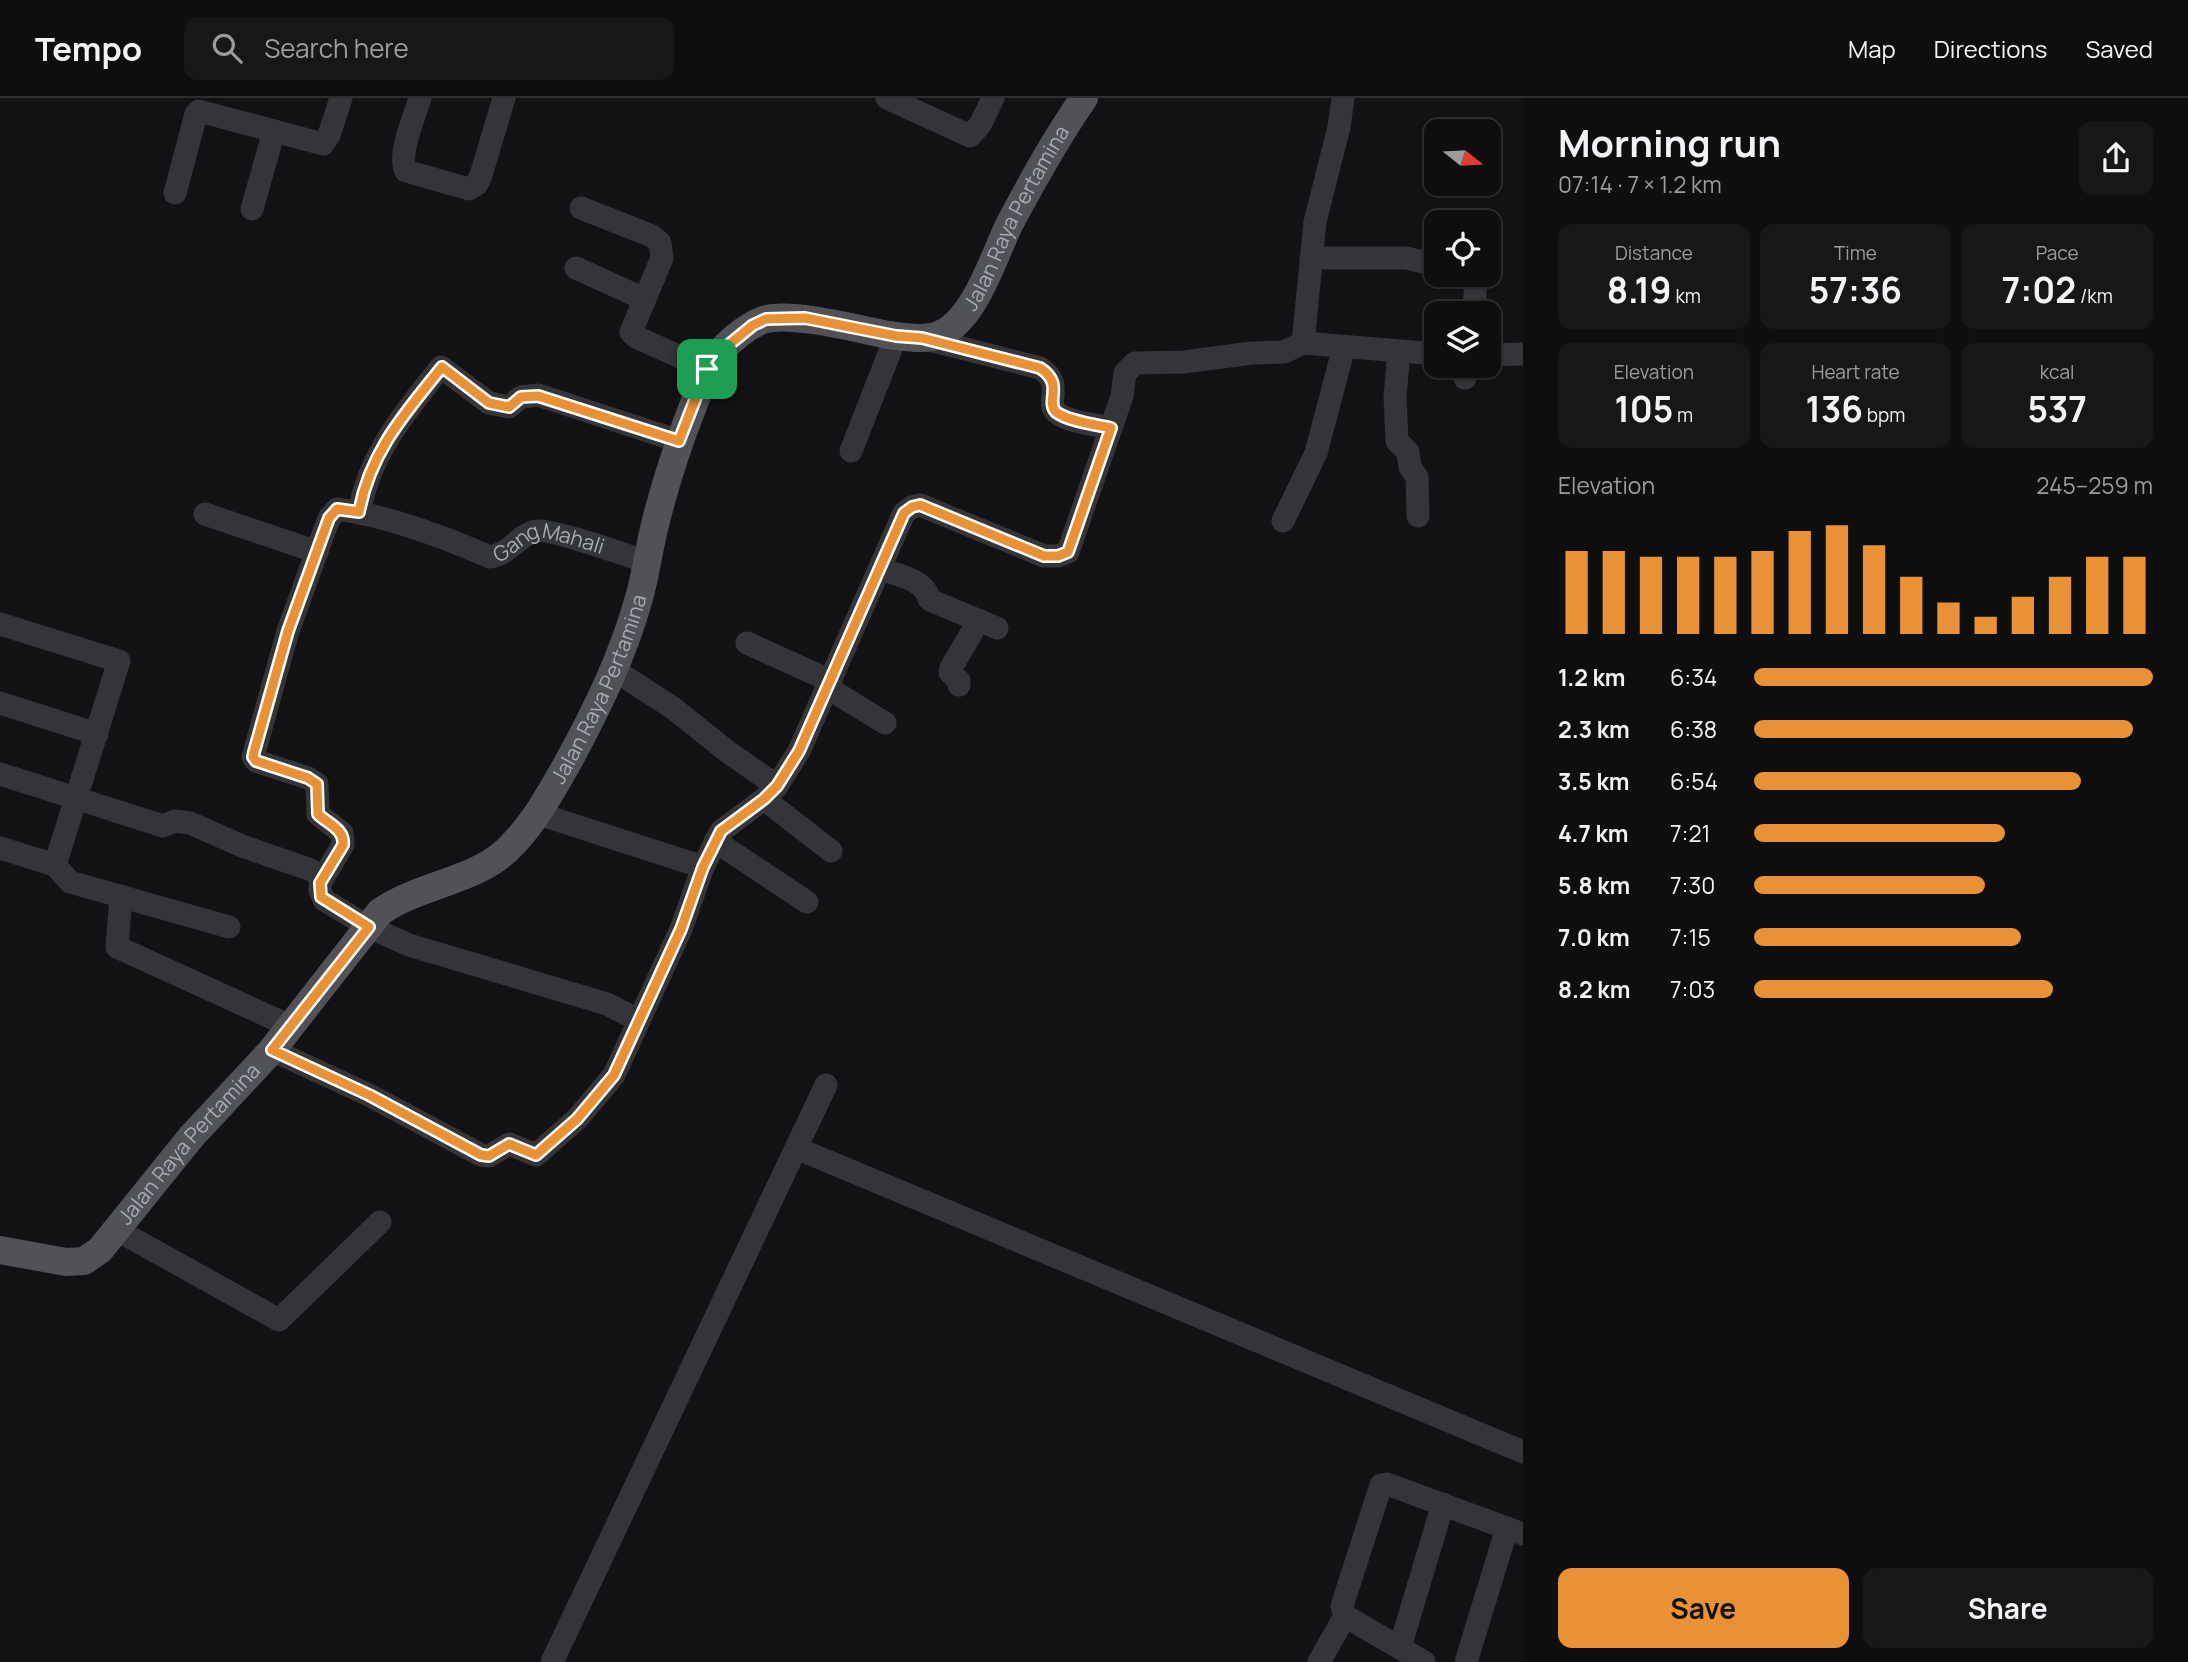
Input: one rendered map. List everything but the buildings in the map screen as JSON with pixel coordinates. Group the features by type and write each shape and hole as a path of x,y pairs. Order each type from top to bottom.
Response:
{"main road":[{"name":"Jalan Raya Pertamina","path":"0,1250 66,1262 84,1261 100,1251 191,1137 272,1050 380,912 394,902 474,871 501,856 539,814 614,670 639,597 679,441 707,369 727,346 753,325 766,319 805,318 909,337 941,334 959,321 974,300 1009,225 1059,135 1083,98"}],"street":[{"path":"175,193 199,111 323,144 330,135 341,98"},
{"path":"421,98 402,164 406,171 469,189 477,184 481,175 504,98"},
{"path":"887,98 970,136 980,125 993,98"},
{"path":"1303,343 1315,222 1339,127 1343,98"},
{"path":"252,209 274,131"},
{"path":"581,208 652,236 660,243 662,257 631,331 636,337 707,369"},
{"path":"1311,258 1389,257 1424,262"},
{"path":"576,268 644,299"},
{"path":"851,451 909,337 1040,368 1049,373 1054,384 1053,406 1056,412 1068,418 1111,428"},
{"path":"272,1050 369,1095 481,1155 489,1156 509,1144 536,1155 577,1119 614,1075 681,929 715,841 730,822 771,792 799,751 904,513 920,505 1044,556 1058,556 1068,552 1122,396 1125,373 1135,363 1184,362 1252,353 1284,352 1303,343 1424,353"},
{"path":"1283,521 1316,453 1344,347"},
{"path":"1399,352 1395,396 1397,441 1408,452 1410,467 1417,477 1418,516"},
{"path":"1501,355 1523,354"},
{"path":"359,512 363,489 384,443 442,367 489,403 509,407 521,397 538,396 679,441"},
{"name":"Gang Mahali","path":"317,552 333,511 337,509 359,512 419,530 490,557 501,556 528,534 545,530 647,562"},
{"path":"205,514 317,552 288,631 253,757 256,761 308,778 317,784 318,814 342,833 343,845 320,883 321,897 369,927 409,945 607,1004 638,1020"},
{"path":"880,569 916,582 932,601 988,624 951,668 950,672 960,681 959,685"},
{"path":"0,624 119,661 55,865"},
{"path":"747,643 829,685 885,723"},
{"path":"614,670 673,708 718,744 831,850"},
{"path":"0,703 97,733"},
{"path":"0,774 163,826 175,821 190,823 242,846 311,870"},
{"path":"539,814 703,867"},
{"path":"715,841 807,902"},
{"path":"0,848 55,865 70,882 229,927"},
{"path":"121,897 117,947 290,1026"},
{"path":"552,1662 826,1085"},
{"path":"796,1148 1523,1452"},
{"path":"117,1230 279,1320 380,1222"},
{"path":"1443,1504 1409,1656 1345,1616 1342,1606 1381,1485 1387,1484 1443,1504 1515,1531 1466,1662"},
{"path":"1319,1662 1345,1616"}],"route":[{"path":"805,318 836,326 922,338 1040,368 1049,373 1054,384 1053,406 1056,412 1068,418 1111,428 1068,552 1058,556 1044,556 920,505 904,513 799,751 777,786 764,799 730,822 715,841 681,929 614,1075 577,1119 536,1155 509,1144 489,1156 481,1155 369,1095 272,1050 369,927 321,897 320,883 344,840 342,833 318,814 317,784 308,778 256,761 253,757 288,631 333,511 337,509 359,512 363,489 380,451 394,427 442,367 489,403 509,407 521,397 538,396 679,441 707,369 720,352 753,325 766,319 805,318"}]}
